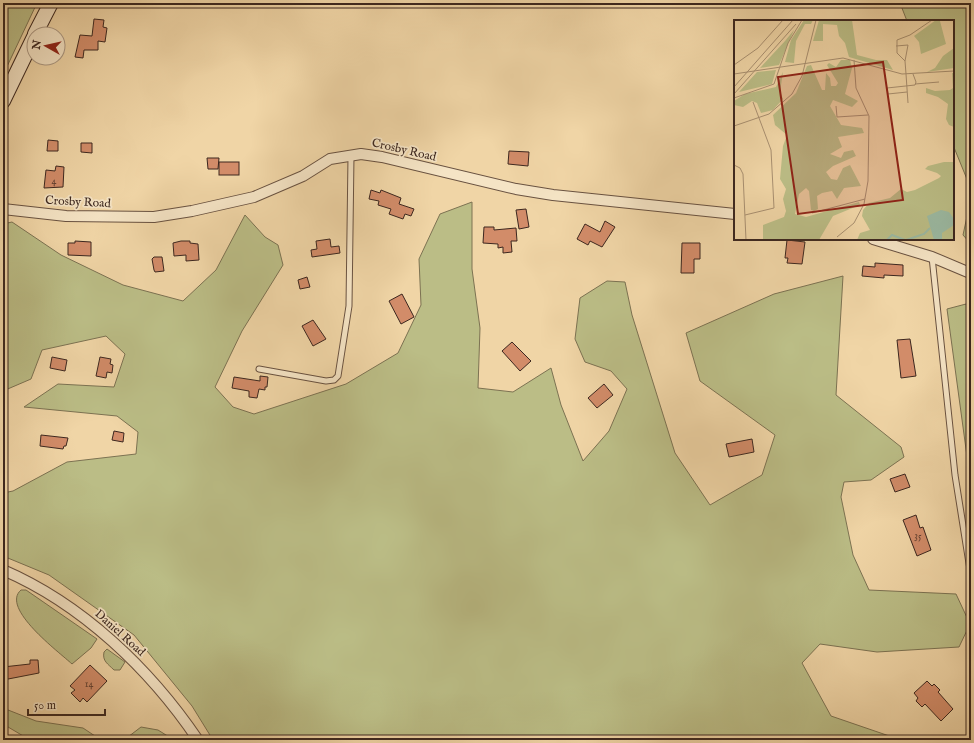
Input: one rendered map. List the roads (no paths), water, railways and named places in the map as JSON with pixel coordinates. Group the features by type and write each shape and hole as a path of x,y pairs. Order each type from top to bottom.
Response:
{"street":[{"path":"39,26 51,3"},
{"path":"3,101 26,54"},
{"name":"Crosby Road","path":"3,209 66,216 154,217 192,211 254,197 303,176 330,159 361,154 382,157 469,179 553,195 734,214"},
{"path":"876,240 932,257 970,274"},
{"name":"Daniel Road","path":"3,570 50,595 79,615 109,639 161,692 185,720 198,740"}],"lane":[{"path":"259,369 326,381 334,380 338,376 349,306 351,156"},
{"path":"932,257 955,474 971,576"}]}
